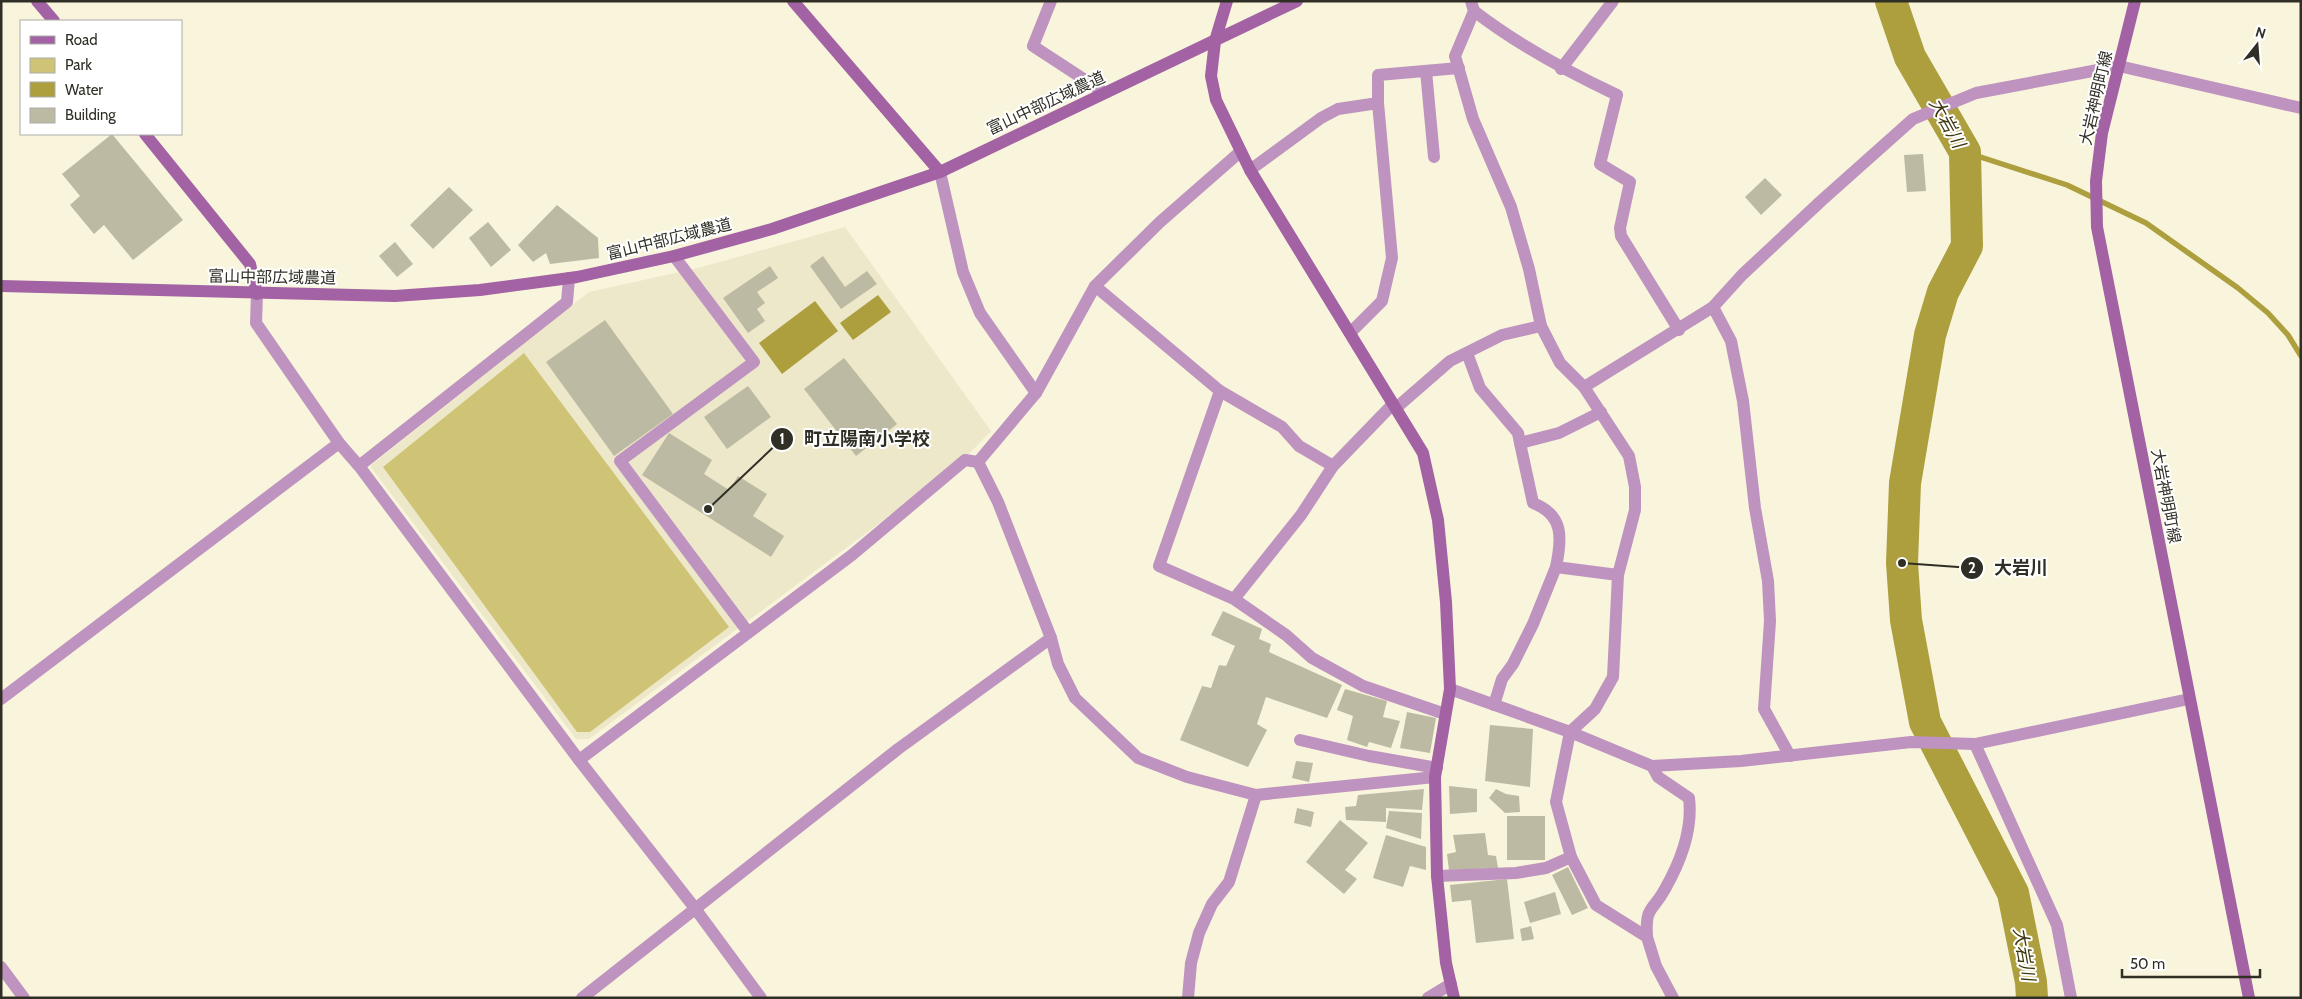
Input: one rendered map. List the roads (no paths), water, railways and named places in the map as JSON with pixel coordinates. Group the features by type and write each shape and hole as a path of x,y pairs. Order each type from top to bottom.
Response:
{"street":[{"path":"37,1 53,20"},
{"path":"792,1 940,172 963,272 980,313 1036,393"},
{"path":"1051,1 1033,46 1105,93"},
{"path":"1227,1 1215,41 1211,76 1216,100 1250,170 1423,453 1438,520 1446,602 1450,689 1436,773 1436,876 1446,963 1454,998"},
{"name":"富山中部広域農道","path":"1,286 257,294 395,296 480,290 568,278 674,256 772,229 940,172 1297,1"},
{"path":"1561,68 1612,1"},
{"name":"大岩神明町線","path":"2135,1 2101,142 2096,181 2096,227 2249,998"},
{"path":"1647,937 1596,905 1571,856 1556,802 1570,732 1595,709 1613,677 1615,598 1618,576 1636,510 1635,487 1629,456 1584,387 1560,363 1541,326 1529,269 1511,207 1473,119 1455,56 1472,6 1500,31 1561,68 1617,94 1600,164 1630,182 1620,228 1621,236 1678,330"},
{"path":"1584,387 1713,307 1742,275 1913,119 1976,93 2119,66 2301,108"},
{"path":"1350,333 1382,301 1392,258 1378,103 1378,75 1458,68"},
{"path":"1426,71 1434,157"},
{"path":"1250,170 1321,118 1338,109 1378,103"},
{"path":"147,135 250,264 257,294 256,323 339,443 359,466 579,760 694,907 761,998"},
{"path":"978,462 1036,393 1095,286 1160,222 1240,152"},
{"path":"674,256 754,362 620,461 748,632"},
{"path":"359,466 567,302 568,278"},
{"path":"1095,286 1220,391 1282,428 1299,446 1333,466"},
{"path":"1713,307 1731,341 1743,401 1755,508 1768,581 1770,621 1764,709 1790,756"},
{"path":"1234,599 1301,515 1333,466 1394,406 1450,361 1502,336 1541,326"},
{"path":"1467,353 1480,388 1518,433 1532,503 1546,508 1555,519 1559,528 1556,567 1534,624 1514,664 1502,679 1494,705"},
{"path":"1220,391 1160,566 1234,599 1258,613 1312,658 1362,686 1446,714"},
{"path":"1520,443 1559,433 1601,412"},
{"path":"1,699 339,443"},
{"path":"579,760 852,555 966,460 978,462"},
{"path":"978,462 998,502 1051,638 1058,664 1075,698 1138,758 1187,777 1256,795 1436,773"},
{"path":"1556,567 1618,576"},
{"path":"582,998 694,907 898,748 1051,638"},
{"path":"1450,689 1570,732 1652,766 1790,756 1911,742 1975,744 2190,699"},
{"path":"1300,740 1436,773"},
{"path":"1975,744 2057,925 2071,998"},
{"path":"1652,766 1658,777 1689,798 1690,809 1689,832 1675,871 1663,893 1651,906 1646,922 1647,937 1656,966 1673,998"},
{"path":"1188,998 1191,963 1199,932 1212,904 1229,882 1256,795"},
{"path":"1436,876 1516,873 1546,868 1571,856"},
{"path":"1,967 24,998"},
{"path":"1428,998 1451,984"}],"water":[{"path":"878,295 891,312 853,340 840,323"},
{"path":"815,301 838,331 782,374 759,343"}],"waterway":[{"name":"大岩川","path":"1891,1 1910,57 1965,152 1967,246 1943,292 1930,335 1905,483 1902,563 1906,620 1925,722 2013,893 2031,982 2032,998"},
{"path":"1965,152 2067,185 2146,223 2238,288 2268,313 2288,335 2301,356"}],"place":[{"name":"町立陽南小学校","path":"708,509"},
{"name":"大岩川","path":"1902,563"}]}
